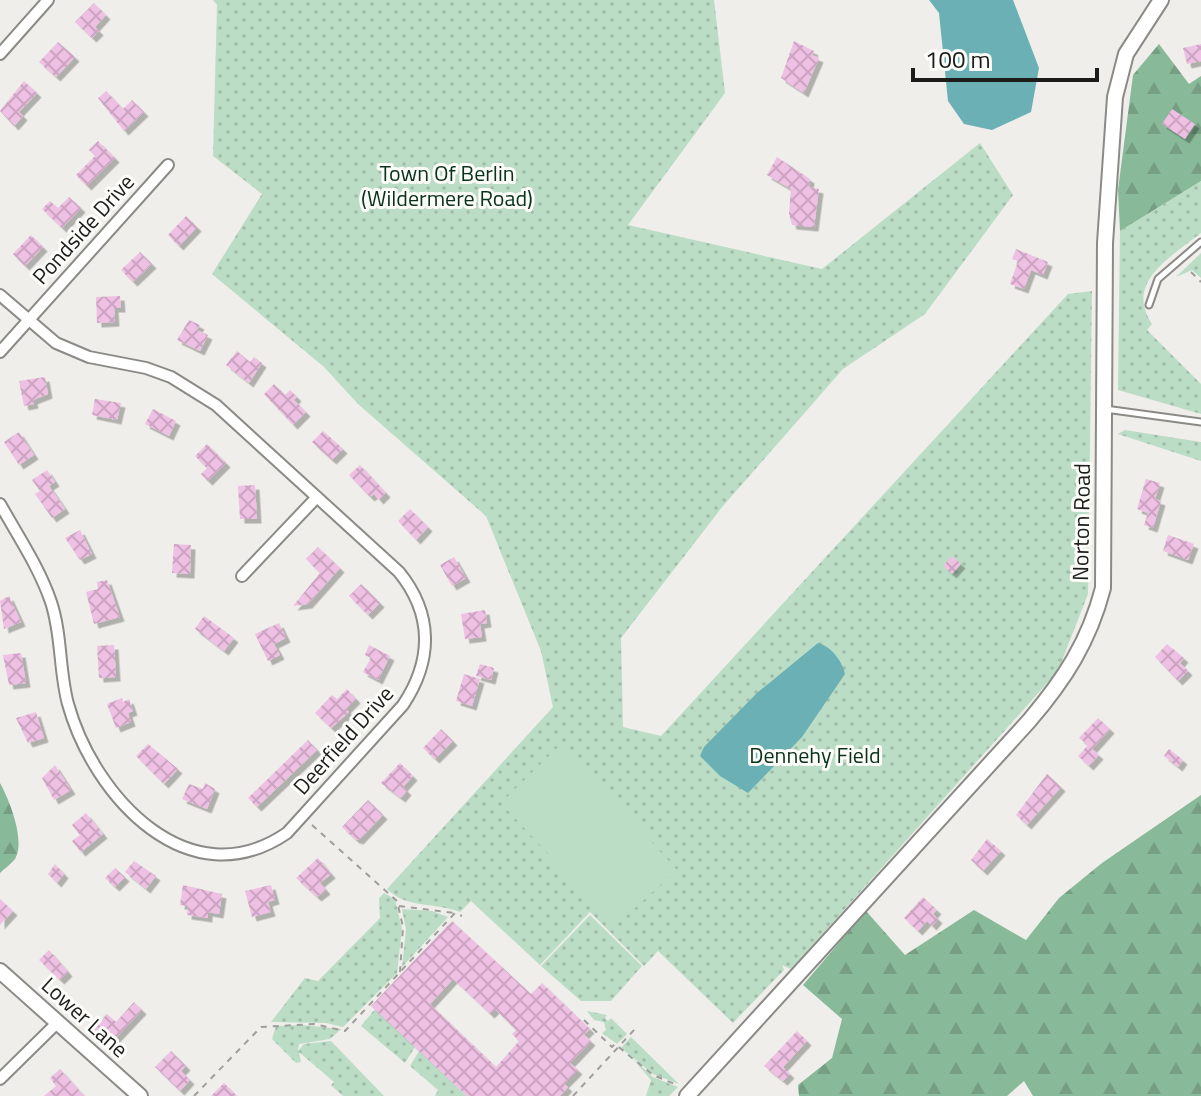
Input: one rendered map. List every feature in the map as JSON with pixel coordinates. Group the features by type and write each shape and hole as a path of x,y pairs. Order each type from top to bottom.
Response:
{"main road":[{"name":"Norton Road","path":"683,1091 805,968 1029,721 1077,659 1096,616 1103,588 1105,243 1115,97 1126,54 1161,0"},
{"name":"Lower Lane","path":"0,971 140,1096"}],"street":[{"path":"0,54 48,0"},
{"name":"Pondside Drive","path":"28,320 168,165"},
{"name":"Deerfield Drive","path":"0,295 56,343 74,352 146,368 193,389 238,424 412,589 425,623 424,666 403,705 287,833 246,855 223,857 178,847 130,809 94,763 67,702 59,638 46,590 0,504"},
{"path":"0,352 28,320"},
{"path":"242,576 317,497"},
{"path":"0,1079 58,1022"}],"lane":[{"path":"1149,305 1158,279 1201,242"},
{"path":"1104,409 1201,422"}],"path":[{"path":"1191,272 1201,282"},
{"path":"312,825 395,898 403,927 401,973"},
{"path":"398,906 462,916"},
{"path":"194,1096 261,1027 314,1024 345,1031 455,913"},
{"path":"584,1020 612,1047 615,1044 653,1075 683,1091"},
{"path":"573,1096 635,1029"}],"green space":[{"path":"213,0 714,0 725,93 628,225 822,269 980,143 1013,195 925,314 843,369 723,506 621,638 623,727 661,736 1068,294 1092,291 1088,594 1058,671 791,969 782,965 784,970 733,1023 658,951 644,966 590,912 540,965 471,901 460,912 403,900 387,889 553,707 541,651 486,516 358,404 324,367 212,274 262,194 213,156 217,5"},
{"path":"1159,44 1189,84 1201,76 1201,181 1120,231 1118,190 1133,75"},
{"path":"1201,181 1201,233 1165,261 1147,283 1144,295 1145,309 1152,324 1147,330 1201,384 1201,414 1118,390 1120,231"},
{"path":"1201,253 1201,278 1192,270 1176,277"},
{"path":"1125,430 1201,442 1201,461 1118,434"},
{"path":"562,743 677,870 615,926 501,803"},
{"path":"0,783 12,809 19,842 15,859 0,873"},
{"path":"1201,795 1201,1096 1033,1096 1024,1081 1007,1096 799,1096 798,1085 832,1058 842,1019 803,985 866,911 905,955 974,910 1026,940 1059,898 1102,863"},
{"path":"384,893 395,899 402,929 397,973 343,1027 326,1023 271,1022 305,978 318,981 380,918 379,898"},
{"path":"402,909 432,911 448,917 402,967 406,930"},
{"path":"590,915 642,966 611,1001 581,1001 541,966"},
{"path":"375,1009 415,1047 405,1063 361,1026"},
{"path":"587,1011 607,1015 605,1018 608,1021 611,1018 627,1034 617,1044 602,1033 606,1030 604,1022 594,1020"},
{"path":"276,1026 341,1029 330,1039 299,1044 298,1051 304,1044 331,1041 384,1096 343,1096 331,1085 334,1082 299,1052 301,1062 296,1063 272,1039"},
{"path":"631,1037 679,1084 653,1074 621,1048"},
{"path":"419,1051 466,1096 435,1096 438,1090 410,1066"},
{"path":"633,1059 653,1077 678,1087 669,1096 646,1096 651,1080"}],"water":[{"path":"929,0 1013,0 1039,68 1031,112 992,130 964,124 948,101 939,13"},
{"path":"818,643 836,655 845,674 802,737 748,793 720,776 700,756 704,747 757,693"}],"building":[{"path":"94,3 106,15 95,27 99,31 92,38 75,22"},
{"path":"794,41 814,51 812,55 819,58 804,93 781,78"},
{"path":"58,42 75,57 56,77 39,62"},
{"path":"1201,44 1201,61 1187,64 1183,48"},
{"path":"24,81 37,93 19,112 23,116 14,126 0,111"},
{"path":"106,91 123,109 132,100 144,112 124,131 98,98"},
{"path":"1172,109 1195,124 1185,139 1162,124"},
{"path":"98,141 115,158 87,186 76,175 95,156 89,150"},
{"path":"777,157 810,179 809,187 819,189 814,227 792,225 789,213 791,189 767,175"},
{"path":"69,197 81,208 62,228 42,209 50,201 58,208"},
{"path":"186,216 197,227 179,246 168,235"},
{"path":"31,235 43,247 25,266 13,254"},
{"path":"1016,249 1048,262 1043,275 1031,270 1024,289 1010,284 1018,261 1012,259"},
{"path":"140,252 152,264 133,282 121,270"},
{"path":"120,296 121,308 114,308 115,322 97,323 96,297"},
{"path":"189,320 200,325 197,330 208,335 200,351 177,340"},
{"path":"237,351 250,362 254,357 262,363 249,383 226,365"},
{"path":"45,377 48,394 33,400 34,404 24,406 19,381"},
{"path":"274,384 285,395 290,390 297,397 294,400 306,412 293,425 264,394"},
{"path":"95,399 121,403 117,420 92,415"},
{"path":"153,409 176,421 169,436 145,424"},
{"path":"323,431 343,449 332,460 312,442"},
{"path":"19,432 34,455 19,465 4,442"},
{"path":"207,444 226,463 208,481 201,474 207,468 195,456"},
{"path":"360,465 386,493 379,500 374,494 370,497 349,475"},
{"path":"47,470 55,482 49,486 65,509 52,518 35,494 40,491 32,480"},
{"path":"1146,479 1160,483 1155,499 1161,501 1153,528 1144,525 1148,513 1137,509"},
{"path":"255,485 257,519 240,519 238,486"},
{"path":"410,509 428,527 416,540 398,521"},
{"path":"80,530 92,554 80,560 65,538"},
{"path":"1168,535 1194,544 1188,560 1163,551"},
{"path":"174,544 191,545 190,574 172,573"},
{"path":"318,547 340,568 308,604 293,606 320,573 306,559"},
{"path":"952,556 961,564 952,574 943,566"},
{"path":"454,557 466,578 452,586 440,565"},
{"path":"107,580 120,617 94,624 86,592 98,589 97,582"},
{"path":"361,584 380,603 368,615 349,596"},
{"path":"9,596 21,622 4,629 0,601"},
{"path":"485,610 487,623 480,624 482,637 465,639 461,614"},
{"path":"204,616 234,638 224,651 195,629"},
{"path":"279,623 286,638 274,644 280,655 268,661 255,634"},
{"path":"1167,644 1184,658 1180,663 1188,671 1178,681 1155,657"},
{"path":"114,645 116,677 99,678 97,646"},
{"path":"369,645 390,656 378,680 363,672 371,658 365,655"},
{"path":"21,653 26,683 9,685 3,655"},
{"path":"480,664 494,668 491,680 476,676"},
{"path":"464,674 480,679 472,706 456,701"},
{"path":"347,689 356,699 346,709 349,712 331,728 315,713 332,695 337,699"},
{"path":"122,698 123,702 129,699 133,711 128,713 131,722 116,728 107,704"},
{"path":"36,712 44,738 28,743 16,718"},
{"path":"1098,718 1110,729 1092,749 1099,755 1089,766 1078,756 1088,745 1079,738"},
{"path":"441,729 453,741 435,759 423,748"},
{"path":"308,740 317,750 257,807 248,798"},
{"path":"148,744 178,769 164,784 136,756"},
{"path":"1169,749 1183,760 1178,767 1164,756"},
{"path":"400,763 413,776 403,787 407,791 401,798 381,783"},
{"path":"55,765 71,790 54,800 42,778"},
{"path":"1047,774 1061,787 1027,825 1016,815"},
{"path":"205,783 215,789 207,809 182,799 189,784 203,789"},
{"path":"368,800 383,815 359,840 355,839 342,827"},
{"path":"86,813 103,834 81,852 72,841 80,835 72,825"},
{"path":"987,839 1001,851 983,871 971,860"},
{"path":"318,858 331,874 320,883 326,890 317,897 296,878"},
{"path":"134,861 156,876 146,889 125,872"},
{"path":"55,864 64,874 57,883 48,874"},
{"path":"115,868 125,877 115,887 105,878"},
{"path":"183,885 222,894 219,914 208,912 208,918 187,915 188,906 180,905"},
{"path":"271,885 275,900 268,902 271,912 252,917 245,891"},
{"path":"923,897 937,910 933,914 938,919 932,926 927,921 918,931 904,918"},
{"path":"0,899 13,911 0,925"},
{"path":"452,921 531,994 542,983 590,1029 584,1035 591,1041 570,1063 578,1070 564,1084 568,1087 560,1096 467,1096 371,1006","holes":["453,979 490,1014 495,1009 516,1030 512,1034 519,1041 496,1067 430,1004"]},
{"path":"49,950 68,972 60,980 39,960"},
{"path":"134,1002 142,1010 108,1046 92,1030 107,1014 116,1022"},
{"path":"797,1031 807,1041 783,1067 790,1074 783,1081 764,1066"},
{"path":"171,1051 186,1066 181,1071 190,1080 180,1091 155,1067"},
{"path":"60,1069 84,1096 44,1096 56,1086 50,1078"},
{"path":"224,1083 237,1096 211,1096"}],"park label":[{"name":"Town Of Berlin (Wildermere Road)","path":"447,186"},
{"name":"Dennehy Field","path":"815,755"}]}
